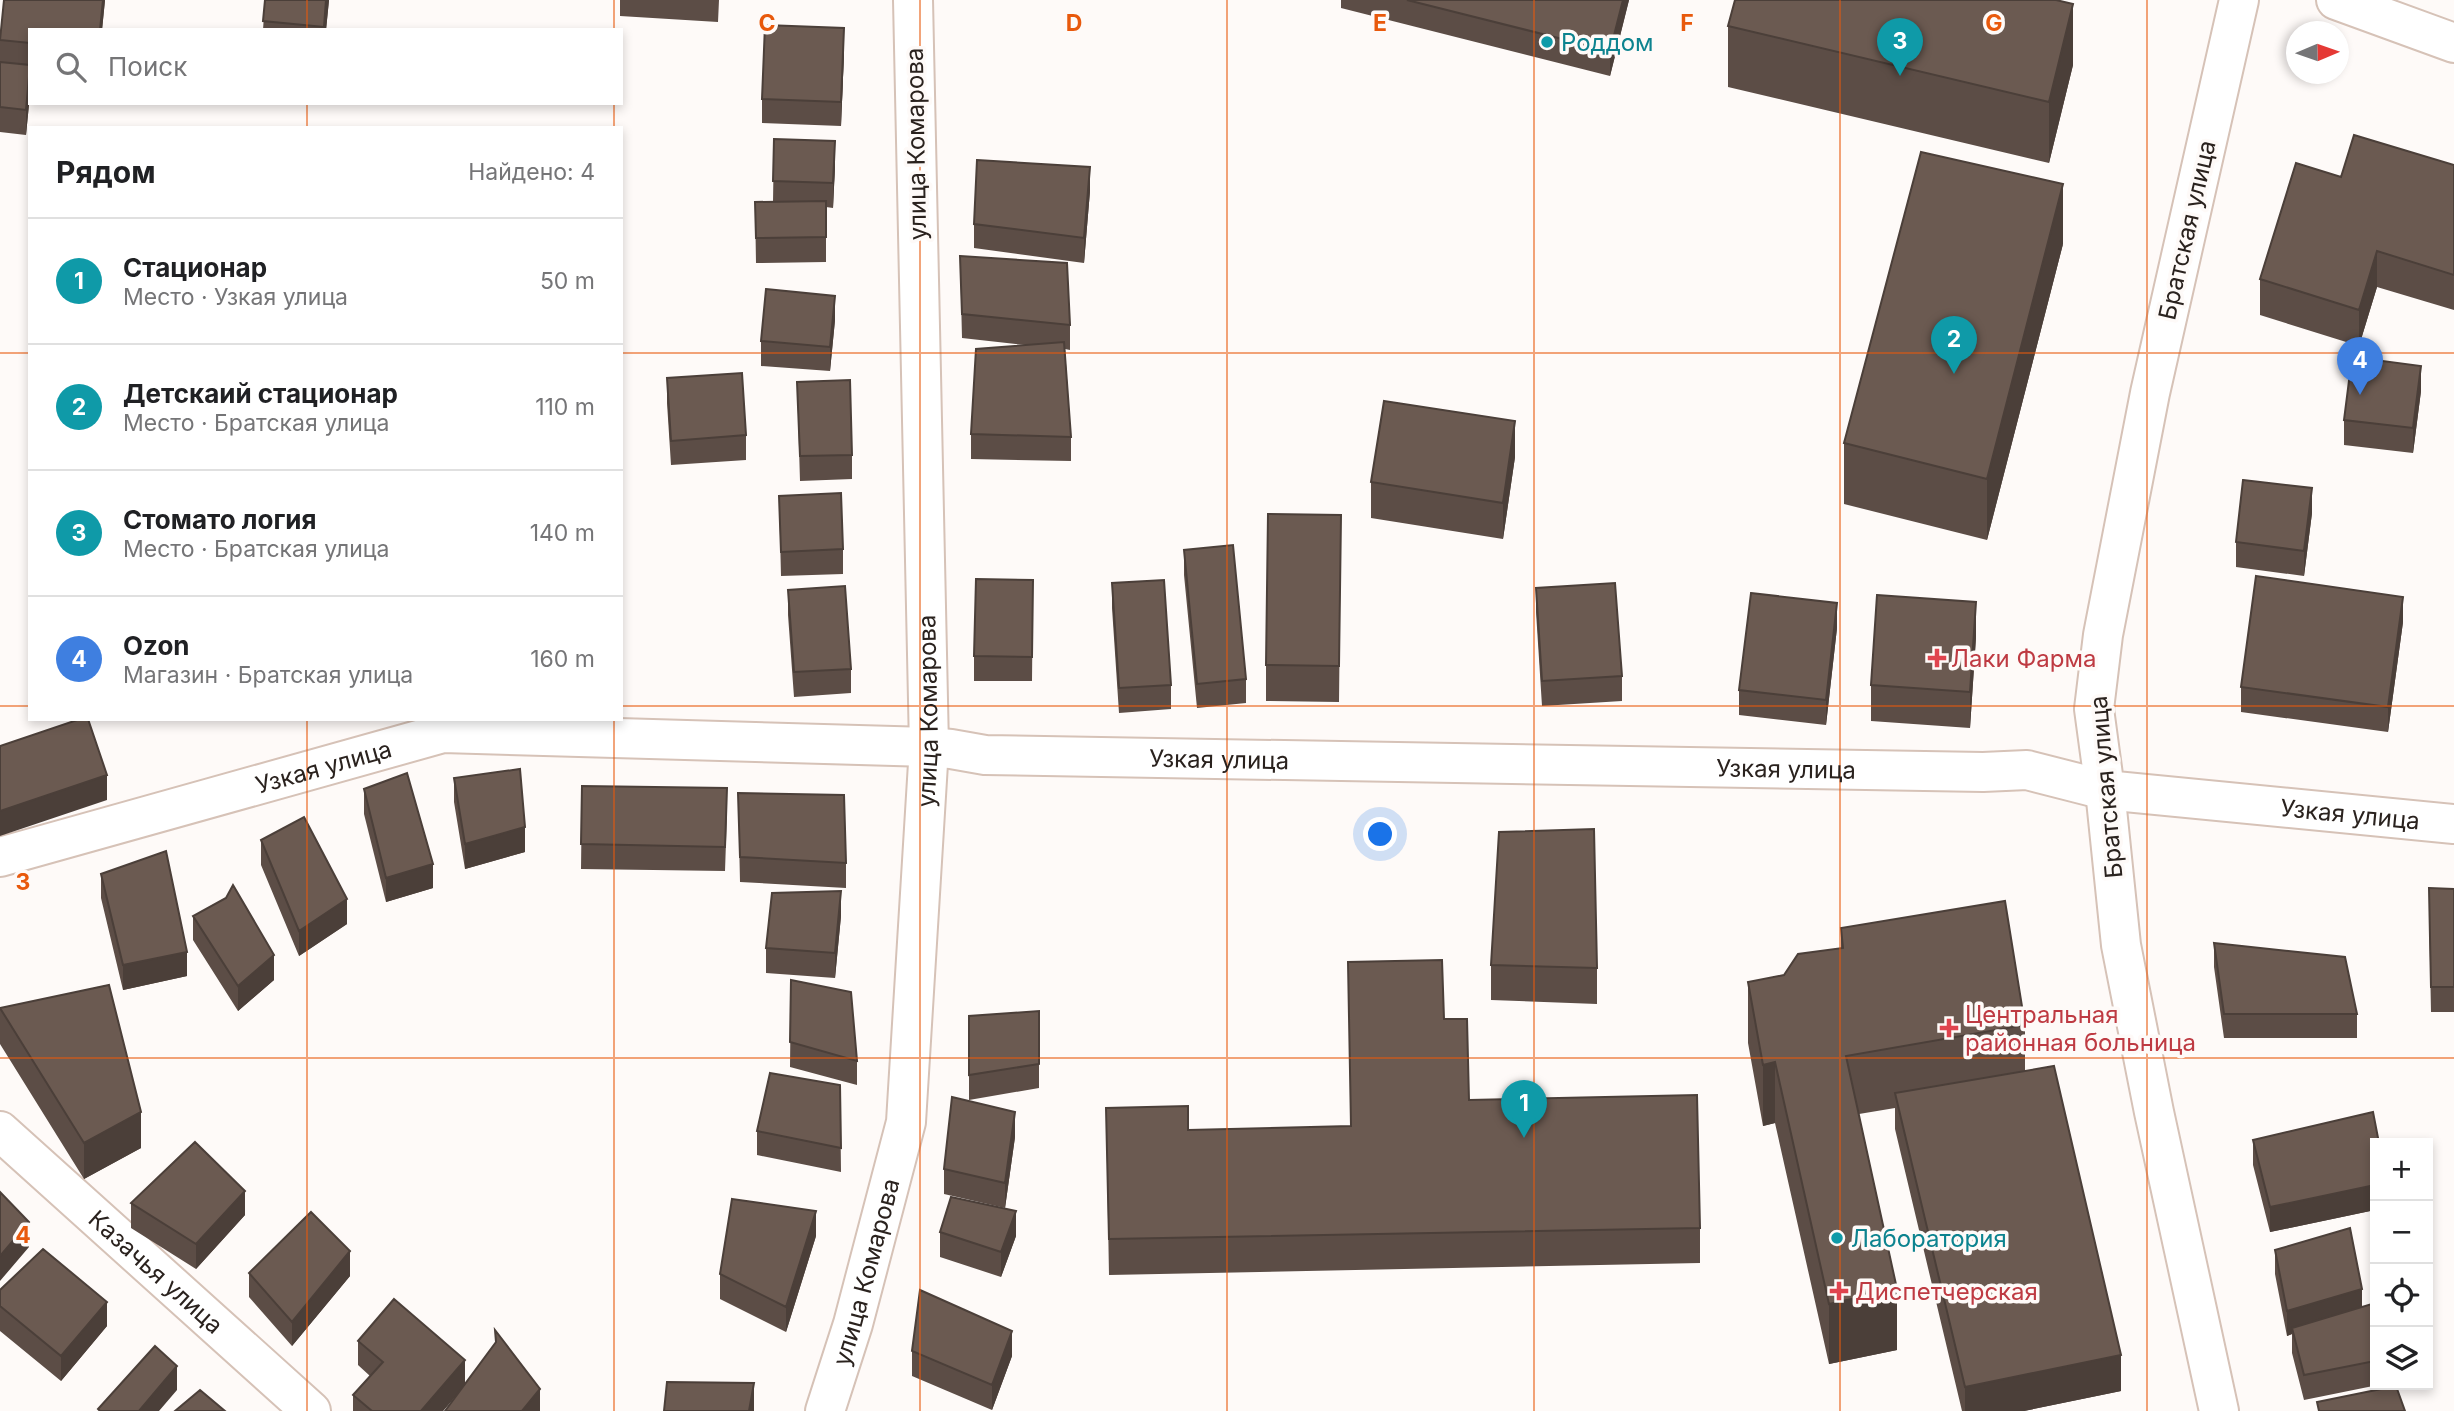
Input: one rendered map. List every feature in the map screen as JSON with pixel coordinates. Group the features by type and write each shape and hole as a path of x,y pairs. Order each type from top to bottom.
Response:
{"street":[{"name":"улица Комарова","path":"825,1411 853,1324 906,1122 929,747 913,0"},
{"name":"Братская улица","path":"2219,1411 2121,945 2094,709 2103,635 2150,393 2239,0"},
{"path":"2336,0 2454,43"},
{"name":"Узкая улица","path":"0,857 443,733 929,747 985,755 1955,772 2027,770 2105,790 2454,824"},
{"name":"Казачья улица","path":"0,1131 311,1411"}],"building":[{"path":"4,0 103,0 100,28 28,28 28,43 0,40"},
{"path":"265,0 326,0 324,27 263,21"},
{"path":"1407,0 1623,0 1610,51"},
{"path":"1735,0 2056,0 2073,4 2049,102 1728,26"},
{"path":"765,25 844,28 841,102 762,99"},
{"path":"0,62 28,65 26,110 0,107"},
{"path":"2354,135 2454,165 2454,275 2377,251 2359,310 2260,279 2296,163 2341,177"},
{"path":"774,139 835,141 833,183 773,181"},
{"path":"1921,152 2063,184 1987,479 1844,443"},
{"path":"977,160 1090,167 1084,238 974,224"},
{"path":"826,201 826,237 756,238 755,202"},
{"path":"960,256 1067,263 1070,325 962,314"},
{"path":"766,289 835,296 830,347 761,341"},
{"path":"1064,342 1071,437 971,434 976,349"},
{"path":"2352,357 2421,366 2413,428 2344,420"},
{"path":"742,373 746,435 671,441 667,378"},
{"path":"850,380 852,455 800,456 797,382"},
{"path":"1384,401 1515,421 1503,503 1371,482"},
{"path":"2243,480 2312,488 2304,551 2236,542"},
{"path":"841,493 843,549 781,552 779,496"},
{"path":"1268,514 1341,515 1339,666 1266,665"},
{"path":"1233,545 1246,679 1197,684 1184,550"},
{"path":"2256,576 2403,597 2388,707 2241,687"},
{"path":"976,579 1033,580 1032,657 974,656"},
{"path":"1164,580 1171,685 1119,688 1112,583"},
{"path":"1615,583 1622,676 1542,681 1536,588"},
{"path":"845,586 851,669 794,672 788,590"},
{"path":"1751,593 1837,603 1826,700 1739,690"},
{"path":"1877,595 1976,602 1970,692 1871,685"},
{"path":"74,721 89,721 107,775 0,811 0,746"},
{"path":"520,769 525,827 465,844 454,778"},
{"path":"407,773 433,864 386,878 364,789"},
{"path":"582,786 727,788 725,847 581,844"},
{"path":"738,793 844,795 846,863 740,857"},
{"path":"304,817 347,899 299,931 261,840"},
{"path":"1594,829 1597,968 1491,965 1499,832"},
{"path":"166,851 187,952 123,965 101,874"},
{"path":"233,885 274,955 238,986 193,916 226,898"},
{"path":"2429,888 2454,889 2454,987 2431,987"},
{"path":"841,891 835,953 766,948 772,893"},
{"name":"Лаборатория","path":"2005,901 2025,1025 1846,1056 1897,1289 1829,1304 1775,1062 1763,1065 1748,982 1784,975 1798,954 1843,948 1841,928"},
{"path":"2214,943 2345,957 2357,1014 2224,1014"},
{"path":"1442,960 1444,1019 1467,1019 1469,1100 1697,1095 1700,1228 1109,1239 1106,1108 1188,1106 1188,1130 1351,1126 1348,962"},
{"path":"791,980 851,992 857,1061 790,1042"},
{"path":"109,985 141,1112 84,1143 0,1008"},
{"path":"1039,1011 1039,1064 969,1075 969,1016"},
{"path":"2054,1066 2121,1355 1965,1387 1895,1093"},
{"path":"770,1073 840,1085 841,1148 757,1131"},
{"path":"952,1097 1015,1112 1005,1183 944,1169"},
{"path":"2373,1112 2378,1138 2370,1138 2370,1186 2270,1207 2253,1140"},
{"path":"195,1142 245,1191 196,1244 131,1203"},
{"path":"0,1192 29,1222 0,1256"},
{"path":"951,1197 1016,1211 1001,1252 940,1232"},
{"path":"732,1199 816,1211 786,1307 720,1274"},
{"path":"311,1212 350,1251 292,1322 249,1273"},
{"path":"2350,1228 2362,1289 2287,1311 2275,1250"},
{"path":"43,1249 107,1302 61,1356 0,1306 0,1290"},
{"path":"920,1290 1012,1331 992,1385 912,1351"},
{"path":"394,1299 465,1360 421,1411 372,1411 353,1395 383,1362 358,1341"},
{"path":"2370,1305 2370,1362 2304,1375 2292,1328"},
{"path":"495,1330 540,1389 522,1411 445,1411 496,1342"},
{"path":"155,1346 177,1366 139,1411 100,1411 98,1409"},
{"path":"667,1382 754,1383 749,1411 664,1411"},
{"path":"200,1390 225,1411 175,1411"},
{"path":"2376,1390 2397,1390 2405,1411 2319,1411 2317,1402"}],"place":[{"name":"Роддом","path":"1547,42"},
{"name":"Стомато логия","path":"1900,76"},
{"name":"Детскаий стационар","path":"1954,374"},
{"name":"Ozon","path":"2360,395"},
{"name":"Лаки Фарма","path":"1937,658"},
{"name":"Центральная районная больница","path":"1949,1028"},
{"name":"Стационар","path":"1524,1138"},
{"name":"Лаборатория","path":"1837,1238"},
{"name":"Диспетчерская","path":"1839,1291"}]}
